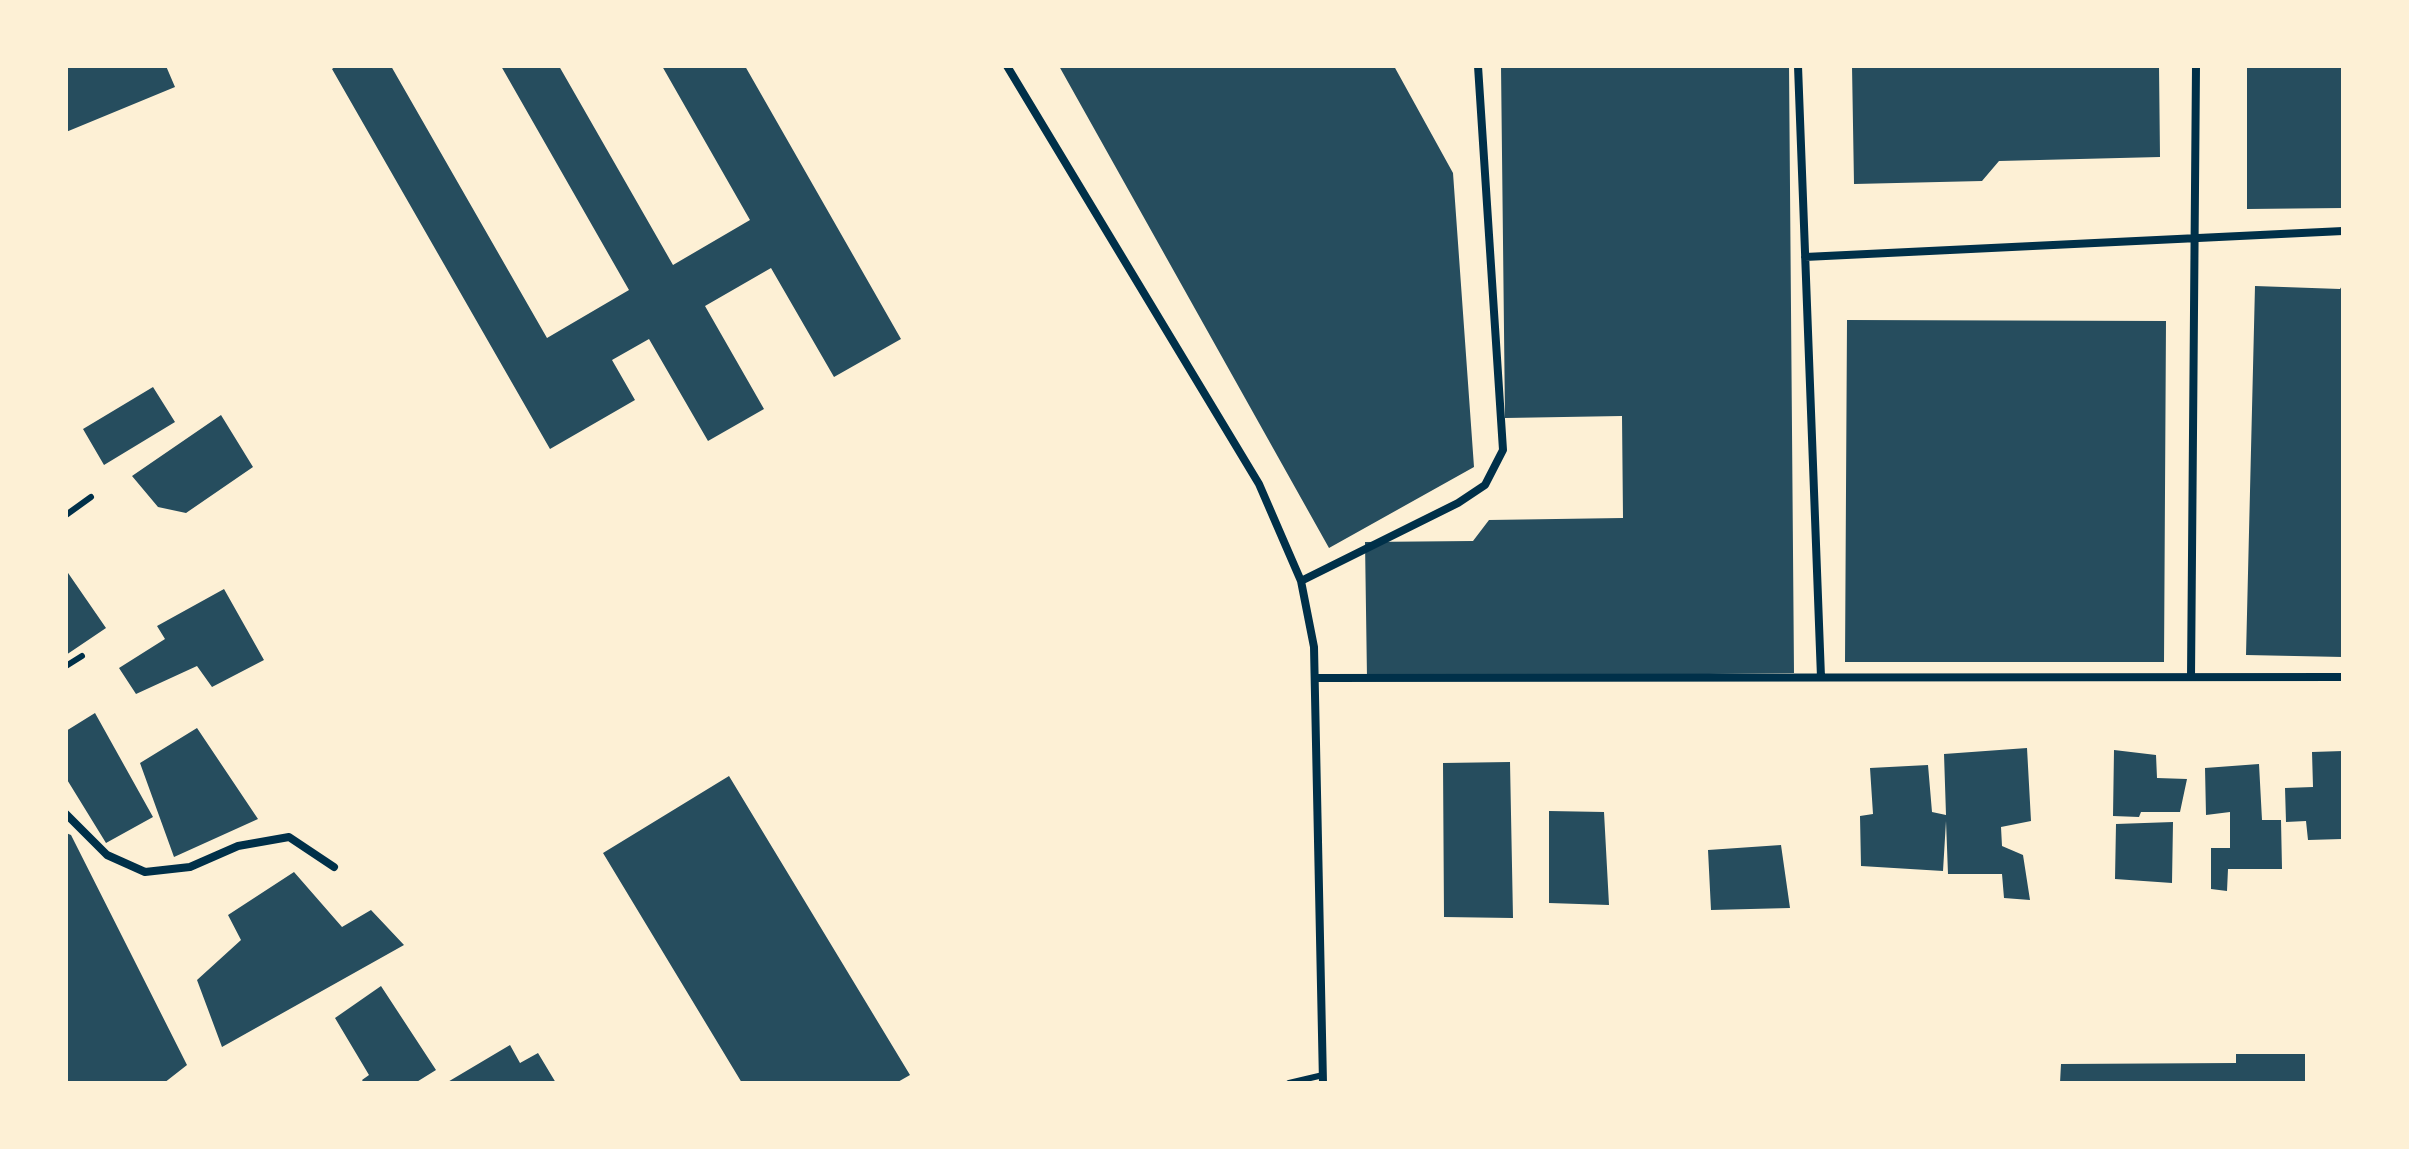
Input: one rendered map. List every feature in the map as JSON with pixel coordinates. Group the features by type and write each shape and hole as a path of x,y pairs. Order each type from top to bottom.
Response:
{"street":[{"path":"1007,66 1259,484 1301,581 1314,647 1323,1079"},
{"path":"1301,581 1458,503 1485,485 1503,450 1478,66"},
{"path":"1798,66 1821,677"},
{"path":"2191,677 2192,239 2196,66"},
{"path":"1805,257 2343,231"},
{"path":"1315,678 2343,677"},
{"path":"66,814 107,855 145,872 190,867 238,846 289,837 334,867"}],"lane":[{"path":"66,515 91,497"},
{"path":"66,666 82,656"},
{"path":"1289,1083 1323,1079"}],"building":[{"path":"66,66 166,66 175,87 66,132"},
{"path":"336,66 391,66 547,338 629,290 501,66 559,66 673,265 750,220 662,66 745,66 901,339 834,377 771,268 705,306 764,409 708,441 649,339 612,360 635,400 550,449 332,69"},
{"path":"1059,66 1394,66 1453,173 1474,467 1329,548"},
{"path":"1501,66 1789,66 1794,673 1367,678 1365,542 1473,541 1489,520 1623,518 1622,416 1505,418"},
{"path":"1852,66 2159,66 2160,157 1999,161 1982,181 1854,184"},
{"path":"2247,66 2343,66 2343,208 2247,209"},
{"path":"2343,284 2343,657 2246,655 2255,286 2340,289"},
{"path":"1847,320 2166,321 2164,662 1845,662"},
{"path":"153,387 175,422 104,465 83,429"},
{"path":"221,415 253,467 186,513 158,507 132,476"},
{"path":"66,570 106,628 66,655"},
{"path":"224,589 264,660 212,687 197,666 136,694 119,668 165,639 157,626"},
{"path":"95,713 153,817 106,843 66,778 66,731"},
{"path":"197,728 258,819 174,857 140,763"},
{"path":"2027,748 2031,821 2001,827 2002,846 2023,855 2030,900 2004,898 2002,874 1948,874 1946,821 1943,871 1861,866 1860,816 1873,814 1870,768 1928,765 1932,812 1946,815 1944,754"},
{"path":"2114,750 2156,755 2157,778 2187,779 2180,812 2141,812 2139,817 2113,816"},
{"path":"2343,751 2342,839 2308,840 2306,821 2286,822 2285,788 2313,787 2312,752"},
{"path":"1510,762 1513,918 1444,917 1443,763"},
{"path":"2259,764 2262,820 2281,820 2282,869 2228,869 2227,891 2211,889 2211,848 2230,848 2230,812 2206,815 2205,768"},
{"path":"729,776 910,1075 896,1083 742,1083 603,853"},
{"path":"1549,811 1604,812 1609,905 1549,903"},
{"path":"2173,822 2172,883 2115,879 2116,824"},
{"path":"66,833 71,835 187,1065 164,1083 66,1083"},
{"path":"1781,845 1790,908 1711,910 1708,850"},
{"path":"294,872 342,927 371,910 404,945 222,1047 197,980 241,940 228,915"},
{"path":"381,986 436,1070 415,1083 364,1083 362,1080 369,1075 335,1018"},
{"path":"510,1045 520,1063 538,1053 556,1083 446,1083"},
{"path":"2236,1054 2305,1054 2305,1083 2060,1083 2061,1064 2236,1063"}]}
